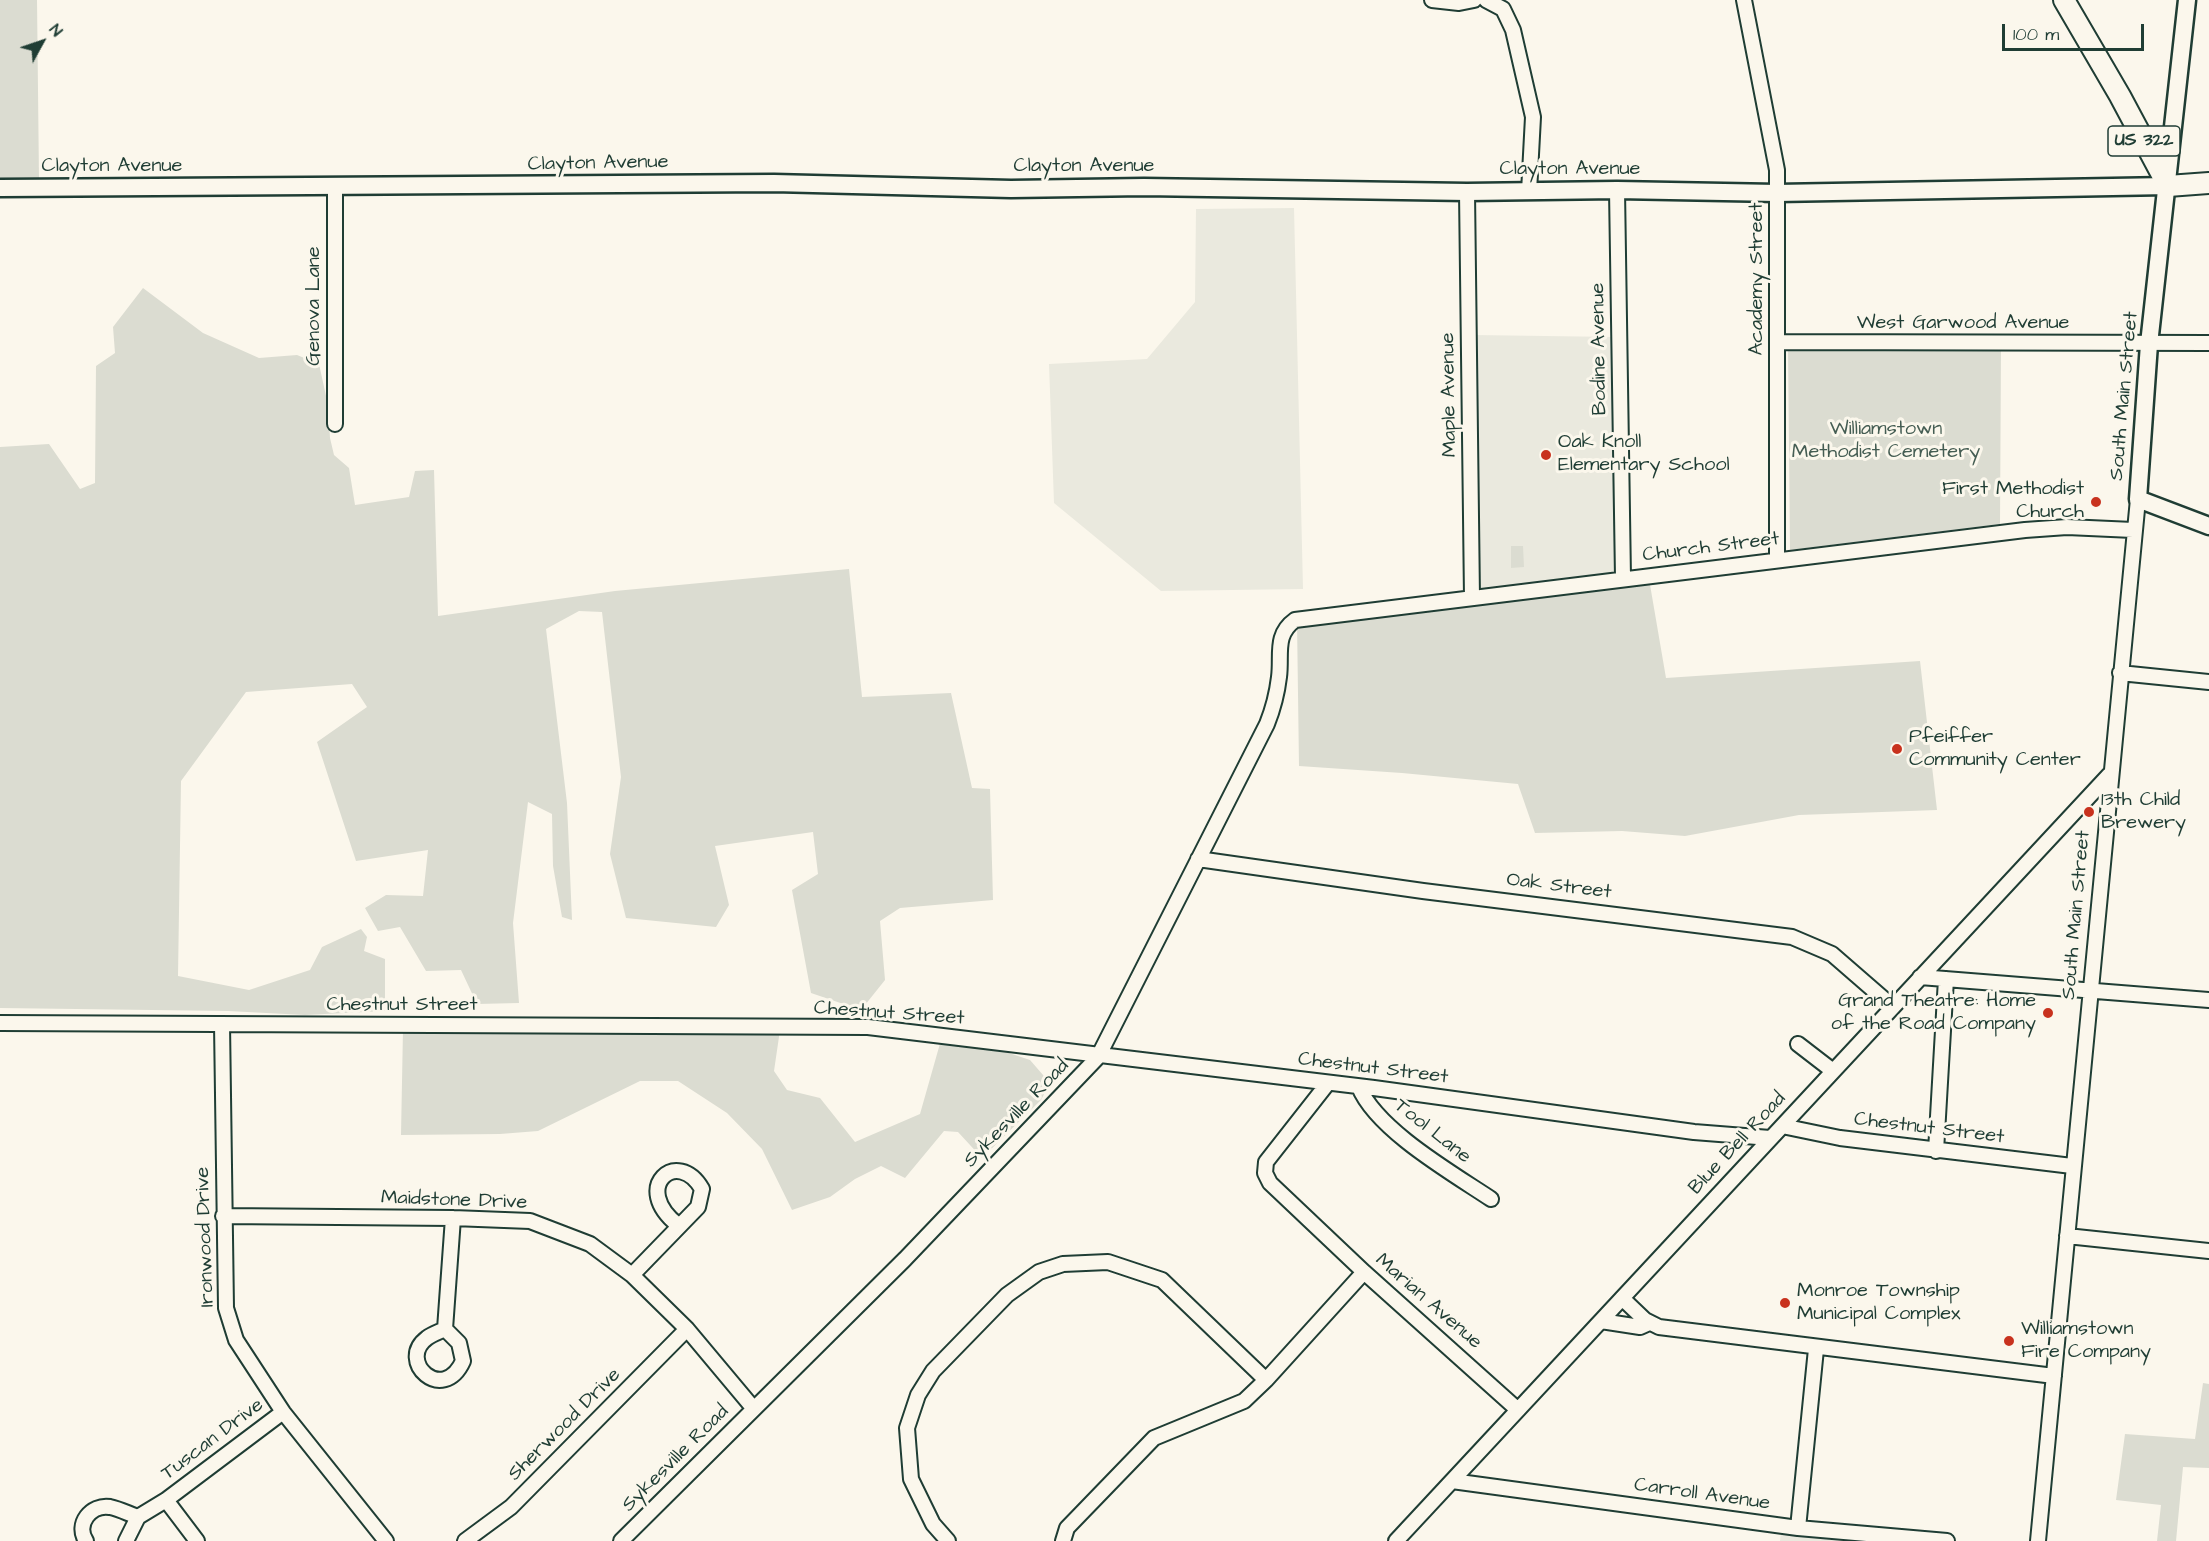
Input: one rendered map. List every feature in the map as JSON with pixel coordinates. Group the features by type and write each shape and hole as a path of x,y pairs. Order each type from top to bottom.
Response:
{"highway":[{"name":"US 322","path":"2064,0 2120,96 2168,186 2209,183"}],"main road":[{"name":"South Main Street","path":"2138,499 2149,344 2187,0"},
{"name":"Clayton Avenue","path":"0,188 335,188 774,183 1011,189 1143,187 1467,192 1617,190 1777,193 2168,186"},
{"path":"2138,499 2209,526"}],"street":[{"path":"1432,0 1459,3 1474,0"},
{"path":"1486,0 1503,9 1513,30 1533,117 1529,192"},
{"name":"Academy Street","path":"1744,0 1773,141 1777,193 1777,560"},
{"name":"Genova Lane","path":"335,188 335,424"},
{"name":"Bodine Avenue","path":"1617,190 1623,578"},
{"name":"Maple Avenue","path":"1467,192 1472,598"},
{"name":"West Garwood Avenue","path":"1778,342 2209,343"},
{"name":"South Main Street","path":"2038,1541 2072,1167 2092,989 2109,775 2138,499"},
{"name":"Church Street","path":"1295,620 2049,527 2133,530"},
{"name":"Sykesville Road","path":"621,1541 905,1259 1098,1056 1267,724 1277,693 1280,638 1286,627 1295,620"},
{"path":"2120,673 2209,682"},
{"name":"Blue Bell Road","path":"1396,1541 2109,775"},
{"name":"Oak Street","path":"1198,859 1423,891 1792,937 1832,954 1893,1007"},
{"path":"1920,978 2092,989 2209,1000"},
{"path":"1936,1151 1946,979"},
{"name":"Chestnut Street","path":"0,1023 849,1027 949,1036 1328,1083 1694,1132 1770,1138"},
{"name":"Ironwood Drive","path":"222,1024 226,1308 236,1340 283,1412 386,1541"},
{"path":"1798,1044 1833,1071"},
{"name":"Marian Avenue","path":"1328,1083 1273,1152 1266,1162 1265,1173 1278,1191 1364,1272 1461,1356 1518,1410"},
{"name":"Tool Lane","path":"1359,1087 1365,1100 1392,1129 1491,1199"},
{"name":"Chestnut Street","path":"1782,1126 1840,1138 2072,1167"},
{"name":"Maidstone Drive","path":"223,1216 530,1221 590,1244 632,1275 687,1329 754,1409"},
{"path":"445,1329 453,1218"},
{"path":"632,1275 678,1225"},
{"path":"2067,1236 2209,1251"},
{"path":"948,1541 933,1524 911,1479 907,1428 914,1406 933,1371 1006,1294 1039,1272 1064,1264 1108,1262 1162,1280 1266,1380"},
{"path":"1063,1541 1067,1528 1154,1437 1244,1401 1266,1380 1364,1272"},
{"path":"1622,1298 1649,1323 1659,1327 1816,1349 2054,1376"},
{"path":"1600,1321 1640,1327 1649,1323"},
{"name":"Sherwood Drive","path":"465,1541 512,1506 687,1329"},
{"path":"1798,1528 1816,1349"},
{"name":"Tuscan Drive","path":"138,1517 166,1500 283,1412"},
{"name":"Carroll Avenue","path":"1452,1481 1798,1528 1947,1541"},
{"path":"166,1500 196,1541"},
{"path":"86,1541 82,1528 85,1518 94,1509 112,1507 138,1517 126,1541"}],"shaded area":[{"path":"1294,208 1303,589 1161,591 1054,503 1049,364 1147,359 1195,302 1196,209"},
{"name":"Oak Knoll Elementary School","path":"1474,335 1616,337 1618,573 1474,591"},
{"path":"1781,1530 1880,1541 1780,1541"}],"green space":[{"path":"0,0 37,0 39,180 0,179"},
{"path":"143,288 203,333 259,358 297,355 319,364 328,405 330,438 334,455 349,468 355,505 409,497 415,471 434,470 438,616 615,591 849,569 862,697 951,693 972,788 990,789 993,900 900,908 880,921 885,980 861,1010 811,993 792,890 818,874 813,832 715,846 729,905 716,927 626,918 610,854 621,777 602,612 579,611 546,629 567,803 572,920 562,917 553,866 552,814 528,802 513,923 519,1003 477,1004 461,970 426,971 400,927 378,931 365,908 386,895 423,896 428,850 356,861 317,742 367,707 352,684 246,692 181,781 178,976 249,990 310,970 322,947 361,929 367,937 364,951 385,959 385,1011 305,1015 228,1011 0,1008 0,447 49,444 80,489 95,483 96,366 115,353 113,327"},
{"name":"Williamstown Methodist Cemetery","path":"1788,345 2001,346 2000,524 1790,550"},
{"path":"1511,546 1523,546 1524,567 1511,568"},
{"path":"1648,573 1666,678 1920,661 1937,810 1799,815 1685,836 1622,831 1535,833 1518,784 1299,766 1297,621"},
{"path":"403,1029 780,1030 774,1071 787,1090 820,1098 855,1142 920,1114 941,1040 1006,1052 1030,1060 1050,1083 1041,1100 982,1158 958,1132 944,1131 905,1178 881,1166 855,1179 830,1197 792,1210 762,1149 727,1113 678,1081 640,1081 538,1131 500,1134 401,1135"},
{"path":"2203,1383 2209,1384 2209,1468 2183,1467 2176,1541 2157,1541 2161,1505 2116,1500 2125,1434 2195,1439"}],"place":[{"name":"Oak Knoll Elementary School","path":"1546,455"},
{"name":"First Methodist Church","path":"2096,502"},
{"name":"Pfeiffer Community Center","path":"1897,749"},
{"name":"13th Child Brewery","path":"2089,812"},
{"name":"Grand Theatre: Home of the Road Company","path":"2048,1013"},
{"name":"Monroe Township Municipal Complex","path":"1785,1303"},
{"name":"Williamstown Fire Company","path":"2009,1341"}]}
